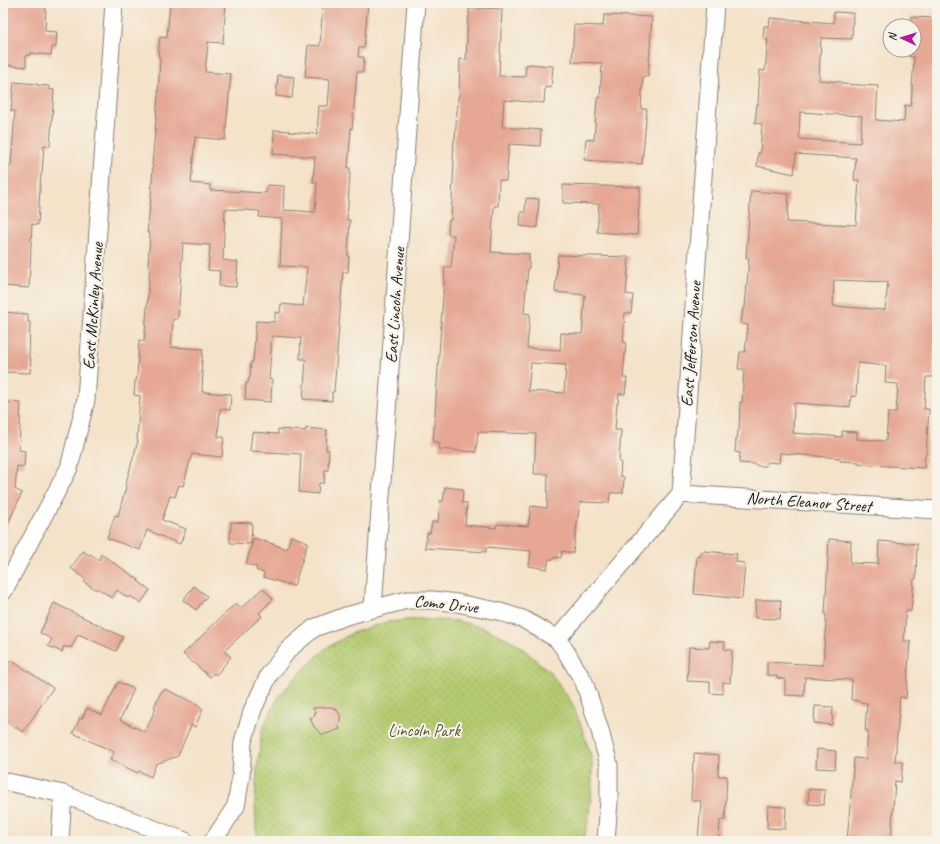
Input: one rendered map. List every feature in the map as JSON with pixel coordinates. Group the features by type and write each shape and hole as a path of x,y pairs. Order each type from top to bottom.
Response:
{"street":[{"name":"East McKinley Avenue","path":"4,589 69,468 86,400 114,3"},
{"name":"East Lincoln Avenue","path":"373,608 416,3"},
{"name":"East Jefferson Avenue","path":"681,494 715,3"},
{"name":"North Eleanor Street","path":"681,494 937,510"},
{"path":"557,639 681,494"},
{"name":"Como Drive","path":"213,841 236,806 241,776 243,742 253,709 269,675 288,650 314,628 346,616 407,600 433,600 497,611 523,619 557,639 584,682 599,727 609,765 609,801 606,841"},
{"path":"3,781 63,794 186,841"},
{"path":"60,841 63,794"}],"green space":[{"name":"Lincoln Park","path":"419,619 458,621 485,628 516,643 550,672 572,703 592,760 592,788 588,822 583,841 260,841 256,830 255,801 262,730 279,696 325,649 352,633 387,622"}],"building":[{"path":"3,3 46,3 45,31 57,32 56,47 52,47 51,55 30,53 30,55 26,55 26,67 3,65"},
{"path":"170,3 226,3 223,43 208,42 205,72 231,74 225,140 195,137 191,183 210,185 210,190 266,193 267,185 284,186 283,210 315,212 317,182 313,182 315,157 273,154 274,130 317,134 319,106 328,106 330,79 305,77 308,45 320,46 323,3 368,3 364,48 359,48 358,57 364,57 363,72 357,72 352,129 351,128 348,168 350,168 350,175 347,220 350,220 348,272 343,272 334,392 332,392 332,401 303,399 306,359 300,359 301,338 272,336 269,379 272,380 271,402 245,400 246,383 248,383 250,378 251,362 253,362 256,321 275,322 275,312 280,313 281,304 303,306 307,267 280,266 282,219 259,217 260,211 225,209 223,260 238,262 236,287 219,286 220,271 208,270 210,245 183,243 178,319 173,319 171,347 203,349 201,372 203,372 202,392 231,394 230,410 220,409 218,437 224,437 222,457 192,454 183,486 179,485 175,497 170,496 162,520 186,529 180,544 147,530 140,550 107,538 115,515 118,516 138,441 140,396 134,395 137,376 139,340 144,341 145,333 150,265 148,265 150,233 147,233 158,95 160,57 158,57 160,37 167,38"},
{"path":"469,9 502,9 499,76 525,77 526,65 529,64 553,66 551,88 545,87 544,103 504,100 502,127 541,130 540,146 509,144 506,181 499,180 498,206 494,206 491,252 529,254 524,313 530,314 527,348 560,350 561,333 582,334 585,295 555,292 558,255 629,257 626,294 633,295 631,313 625,313 623,342 626,342 623,378 627,378 625,394 619,394 615,430 621,430 619,462 621,462 620,476 624,477 623,493 610,493 609,503 580,502 573,553 562,551 561,558 555,557 554,559 549,559 547,569 529,566 531,551 486,547 486,552 425,548 427,533 430,533 432,522 438,522 440,501 443,501 445,487 463,489 462,503 467,503 465,525 496,528 497,524 528,526 531,506 547,508 548,474 534,474 536,434 478,432 476,452 439,449 439,442 433,442 445,267 451,267 454,235 448,235 449,220 451,220 454,139 459,97 460,59 466,60","holes":["531,363 566,365 564,393 528,391"]},
{"path":"834,12 853,13 852,39 821,38 819,80 842,82 842,84 878,86 876,120 904,122 905,105 911,106 914,58 922,58 922,18 911,17 937,18 937,302 933,377 926,377 924,409 929,409 924,468 871,465 858,463 859,462 840,461 840,458 780,453 779,463 767,462 766,466 758,466 755,464 739,463 740,453 735,452 736,439 739,431 740,402 742,402 744,369 738,369 740,352 745,352 748,325 741,324 743,308 745,308 749,258 746,258 751,191 789,194 787,222 856,225 859,180 854,180 856,158 796,154 794,174 757,166 758,153 760,153 762,124 755,123 757,104 758,105 760,70 765,71 768,40 763,39 764,26 769,26 770,18 834,23","holes":["800,112 862,116 860,143 799,139","834,280 888,282 885,310 833,306","858,363 886,366 885,383 898,384 896,413 888,413 886,441 857,439 857,432 842,431 842,437 793,433 794,403 850,407 851,396 856,397"]},
{"path":"604,15 652,17 648,77 643,76 641,109 647,109 642,164 584,160 586,139 594,140 597,98 600,98 602,63 572,62 574,25 603,26"},
{"path":"278,75 294,77 292,98 276,96"},
{"path":"14,82 49,86 49,89 54,90 50,146 44,145 38,225 32,224 29,288 3,286 3,206 5,165 11,166 15,111 11,111"},
{"path":"563,185 640,187 637,235 597,232 599,204 563,203"},
{"path":"526,198 539,199 537,228 520,226 521,212 525,212"},
{"path":"3,312 28,314 28,322 30,322 30,373 3,372"},
{"path":"3,402 21,403 19,450 25,451 24,467 17,466 15,489 22,493 3,534"},
{"path":"306,428 327,430 326,450 329,450 328,470 325,470 324,483 319,483 318,494 299,492 301,454 250,451 252,432 278,434 278,429 306,431"},
{"path":"231,522 252,523 251,544 230,543"},
{"path":"291,536 308,542 294,586 263,577 264,573 256,570 257,567 246,564 254,538 287,549"},
{"path":"829,539 851,541 850,563 878,564 879,541 917,544 916,579 914,579 911,611 906,611 904,641 910,641 906,698 900,697 895,762 903,762 901,782 895,781 891,841 847,841 854,758 866,759 868,731 865,730 867,703 851,700 852,680 805,677 804,696 785,695 785,679 767,675 767,662 823,665"},
{"path":"83,551 99,560 101,554 139,580 138,581 150,590 141,603 130,596 128,598 117,590 112,598 97,588 96,590 84,582 86,580 71,568"},
{"path":"701,552 737,554 736,562 745,563 742,599 694,594 697,556 700,557"},
{"path":"194,586 207,596 196,610 183,600"},
{"path":"263,588 273,599 259,613 262,616 224,651 231,657 216,675 214,673 210,677 183,654 236,603 241,608"},
{"path":"756,600 781,600 780,619 755,618"},
{"path":"54,603 123,637 116,651 78,634 71,648 69,646 68,648 64,646 62,652 48,646 52,639 40,633"},
{"path":"710,641 725,642 724,649 732,650 730,683 723,682 723,694 710,693 710,682 687,681 689,647 709,648"},
{"path":"11,660 53,688 23,732 3,719 3,672"},
{"path":"118,682 134,689 120,720 145,732 162,690 164,691 165,689 199,705 199,707 203,709 195,727 191,725 178,756 156,764 151,777 139,771 138,773 110,760 114,752 73,733 80,718 82,719 87,708 102,715"},
{"path":"815,706 833,707 832,725 814,723"},
{"path":"331,707 337,710 340,715 338,725 340,729 323,735 314,727 310,718 315,716 314,714 316,713 313,708"},
{"path":"817,749 836,751 835,769 816,768"},
{"path":"694,753 719,755 718,776 727,776 725,820 720,820 719,841 698,841 701,801 691,801"},
{"path":"809,789 825,790 824,805 808,804"},
{"path":"768,806 786,807 785,829 767,828"}]}
